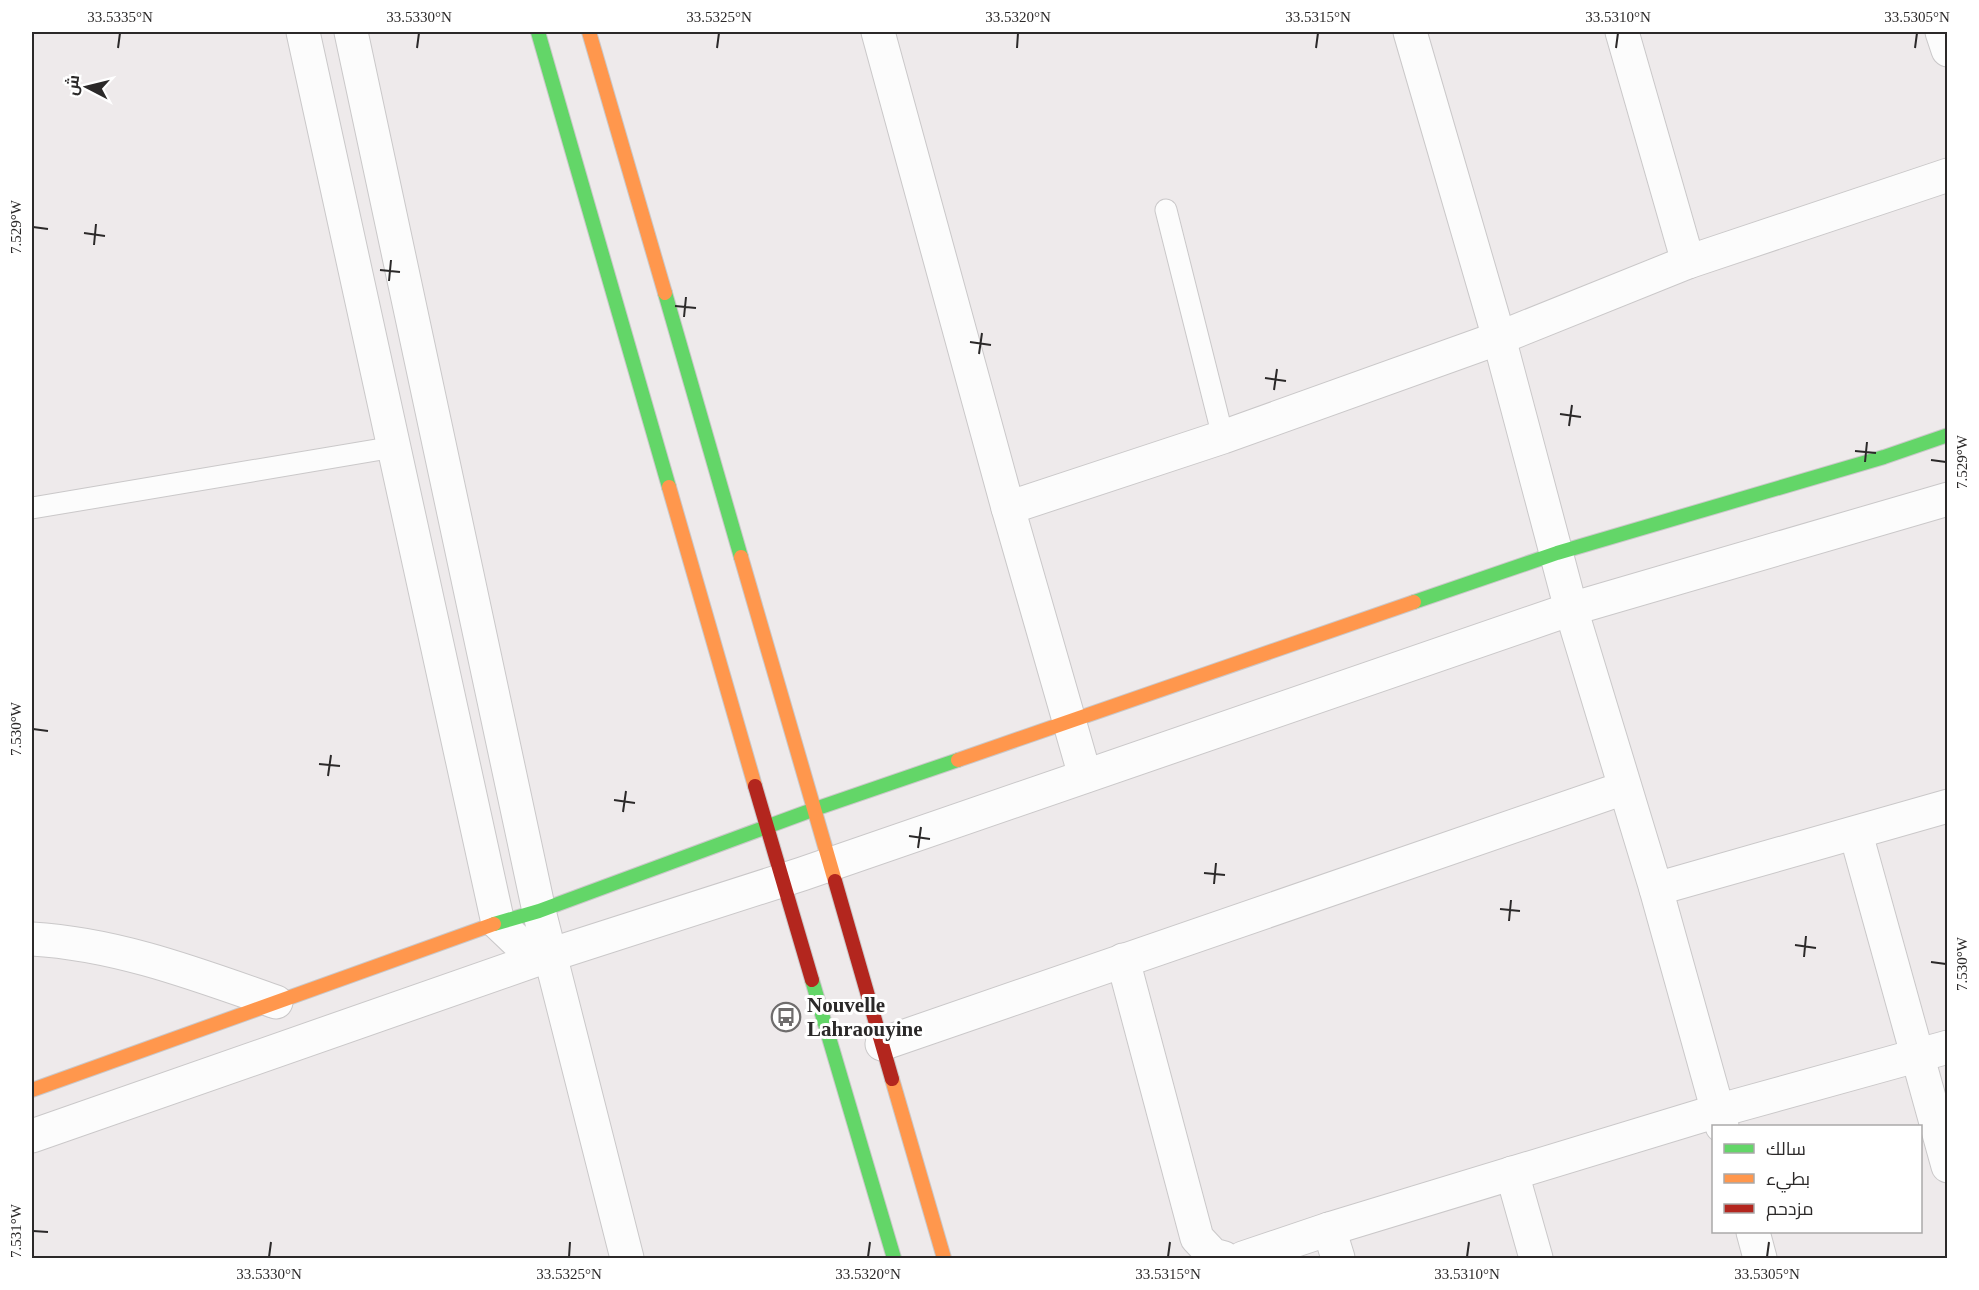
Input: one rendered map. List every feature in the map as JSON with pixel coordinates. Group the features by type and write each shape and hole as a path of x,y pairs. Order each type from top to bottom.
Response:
{"street":[{"path":"303,32 498,923 522,946 536,953 550,955"},
{"path":"351,32 539,911 627,1258"},
{"path":"538,32 636,347 767,829 894,1258"},
{"path":"589,32 669,334 815,809 944,1258"},
{"path":"878,32 1008,508 1085,776"},
{"path":"1410,32 1499,338 1571,609 1656,890 1719,1119"},
{"path":"1622,32 1688,262"},
{"path":"1942,32 1947,50"},
{"path":"1008,508 1223,437 1499,338 1688,262 1947,174"},
{"path":"32,1090 498,923 539,911 767,829 815,809 1557,553 1884,457 1947,435"},
{"path":"32,1136 550,955 782,881 1571,609 1947,499"},
{"path":"882,1044 1624,788"},
{"path":"1656,890 1947,806"},
{"path":"1856,834 1947,1166"},
{"path":"32,939 73,941 167,964 276,1002"},
{"path":"1123,960 1197,1238 1213,1255 1224,1258"},
{"path":"1243,1258 1334,1244 1512,1173 1719,1119 1947,1047"},
{"path":"1512,1173 1536,1258"},
{"path":"1753,1233 1761,1258"}],"lane":[{"path":"1166,210 1223,437"},
{"path":"32,508 394,447"}],"traffic: fast":[{"path":"538,32 669,487"},
{"path":"665,293 741,557"},
{"path":"1414,602 1557,553 1884,457 1948,435"},
{"path":"494,924 539,911 815,809 958,760"},
{"path":"812,980 894,1258"}],"traffic: slow":[{"path":"589,32 665,293"},
{"path":"669,487 755,786"},
{"path":"741,557 835,881"},
{"path":"958,760 1414,602"},
{"path":"32,1090 494,924"},
{"path":"892,1079 944,1258"}],"traffic: jam":[{"path":"755,786 812,980"},
{"path":"835,881 892,1079"}],"place":[{"name":"Nouvelle Lahraouyine","path":"786,1017"}]}
